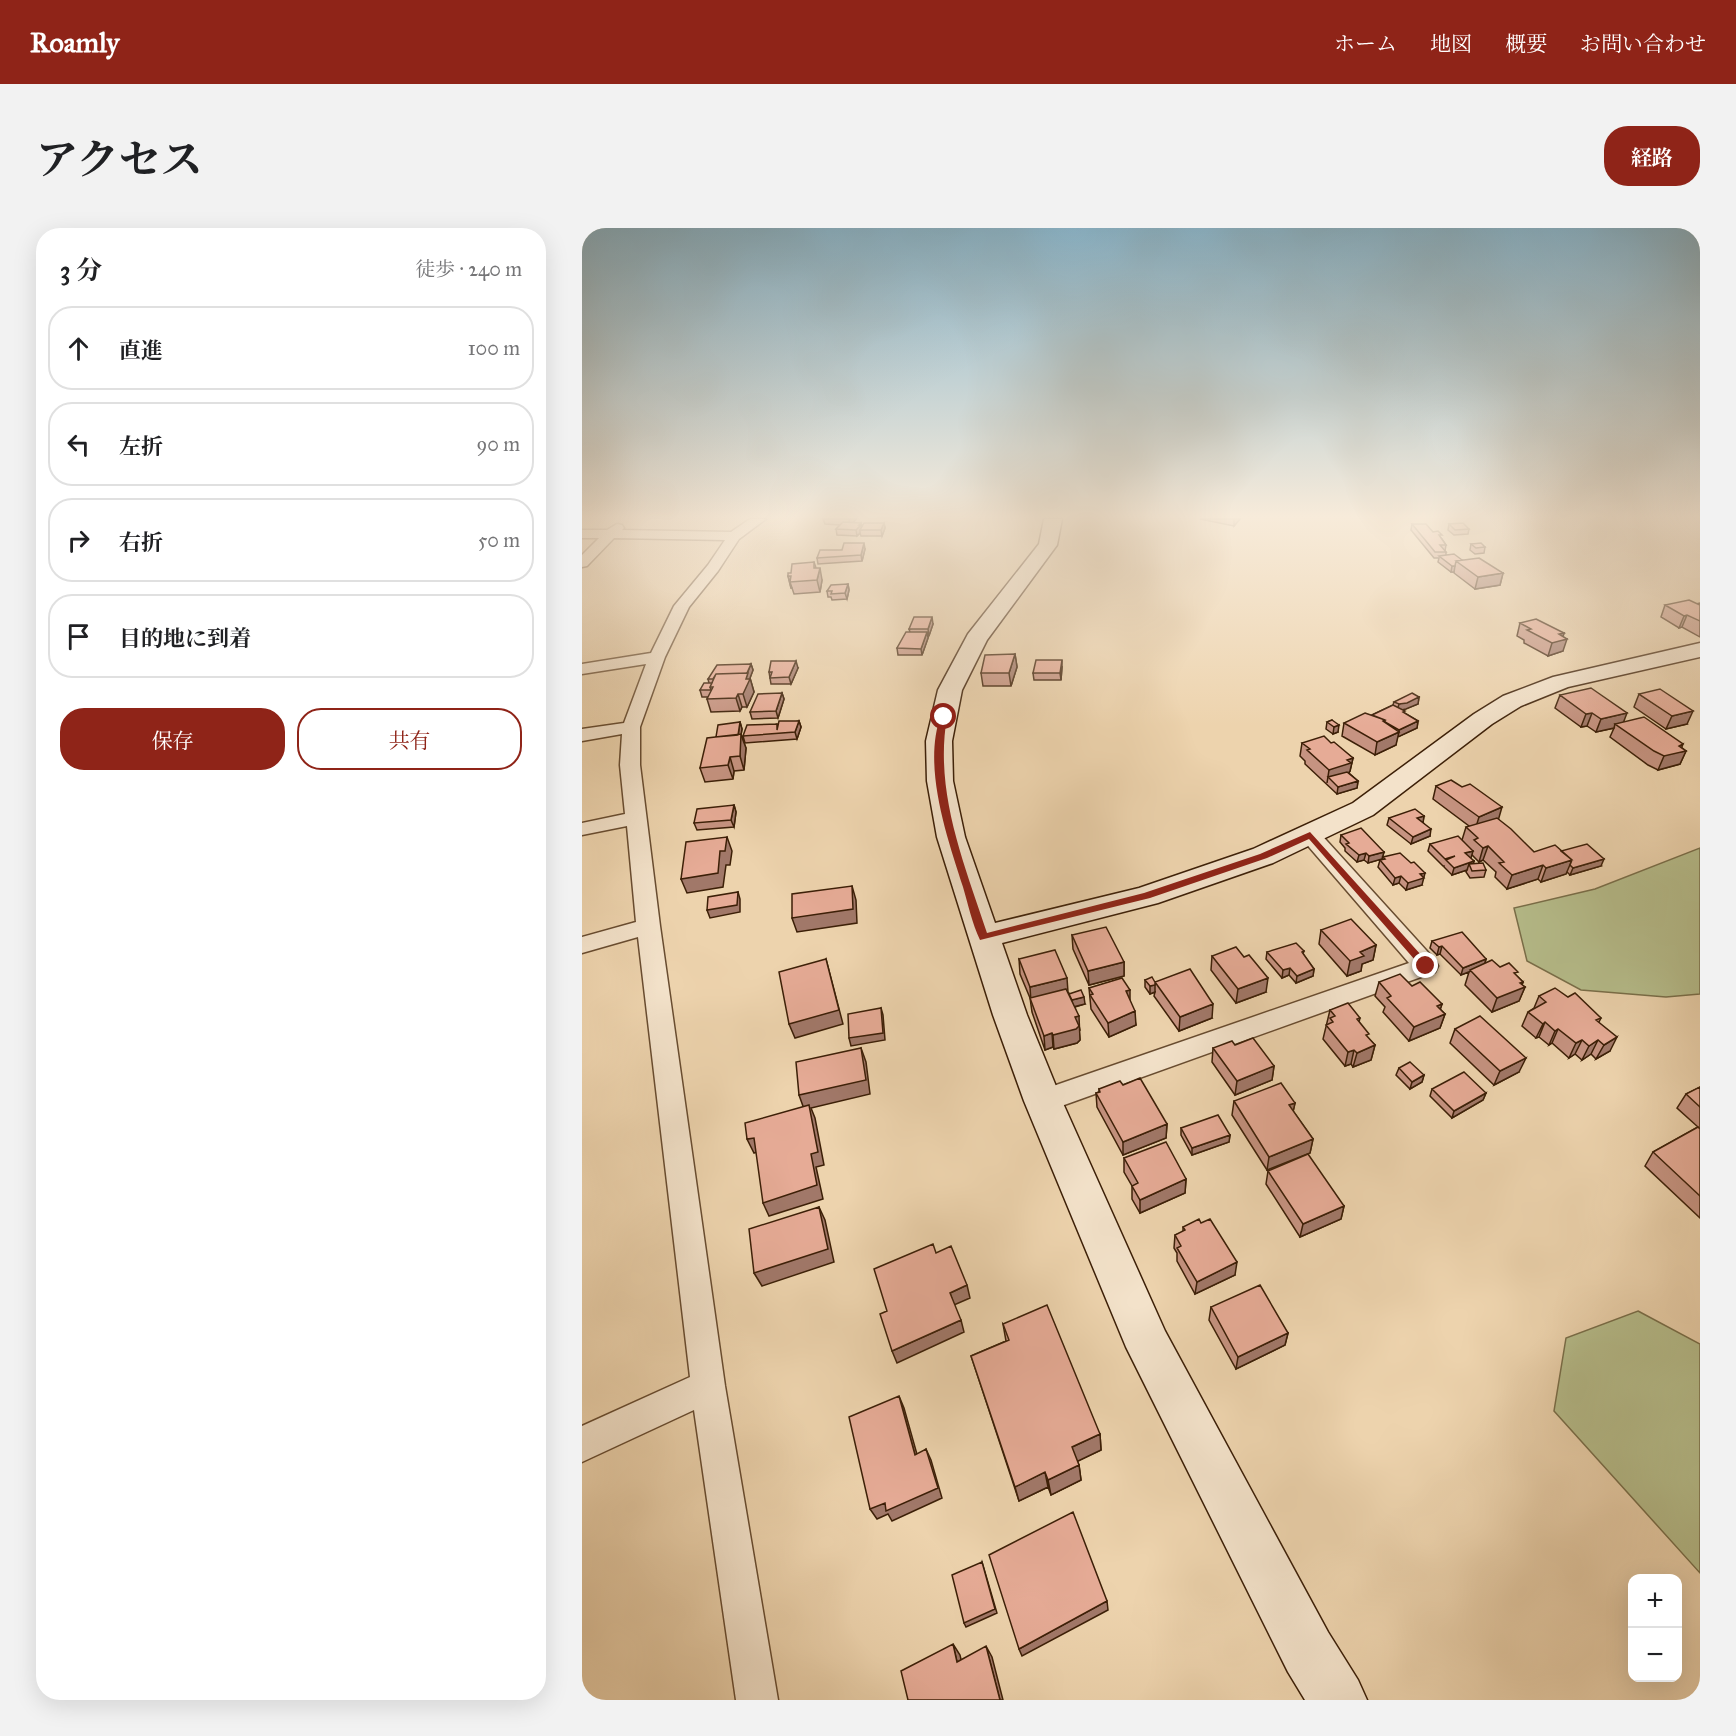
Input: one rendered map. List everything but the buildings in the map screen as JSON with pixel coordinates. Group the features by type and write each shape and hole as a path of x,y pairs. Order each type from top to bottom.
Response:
{"street":[{"path":"697,588 682,606 657,657 631,727 630,765 648,926 708,1386 757,1700"},
{"path":"1015,588 976,639 950,690 939,741 940,781 951,837 1010,1015 1043,1101 1149,1347 1308,1652 1338,1700"},
{"path":"983,937 1147,896 1263,856 1363,809 1483,719 1512,701 1561,682 1700,650"},
{"path":"582,669 657,657"},
{"path":"582,735 631,727"},
{"path":"582,829 635,819"},
{"path":"1043,1101 1426,966 1310,835"},
{"path":"582,945 648,926"},
{"path":"582,1444 708,1386"}],"green space":[{"path":"1700,848 1700,994 1666,997 1581,990 1527,961 1514,908 1595,889"},
{"path":"1638,1311 1700,1344 1700,1573 1554,1411 1566,1338"}],"route":[{"path":"944,717 939,741 940,781 951,837 983,937 1147,896 1263,856 1310,835 1426,966"}]}
